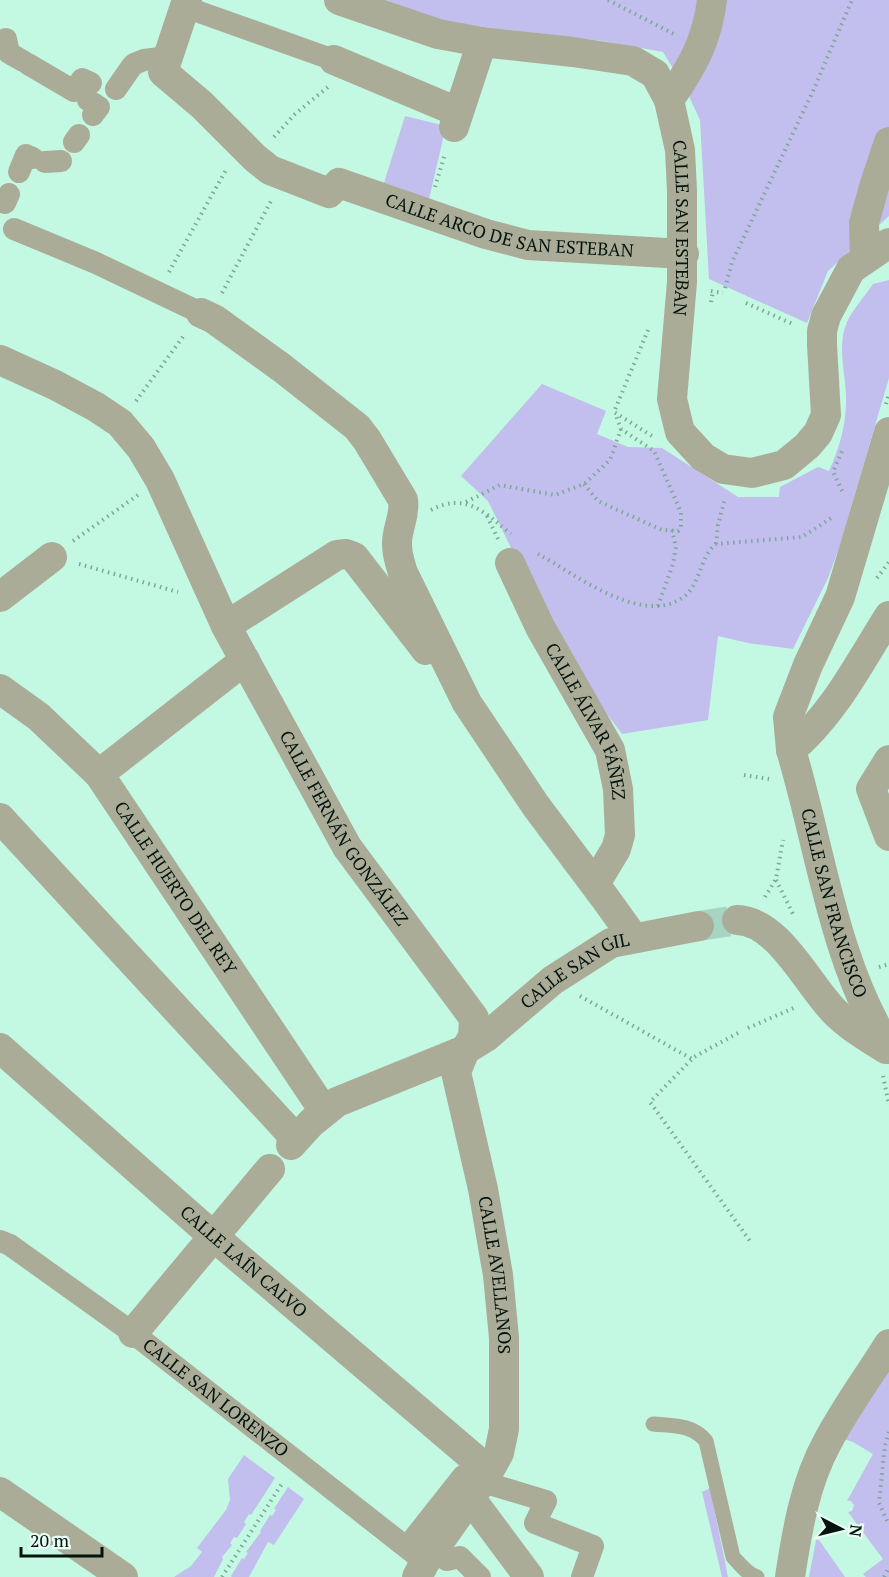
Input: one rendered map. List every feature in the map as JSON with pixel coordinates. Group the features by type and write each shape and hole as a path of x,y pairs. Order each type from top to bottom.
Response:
{"street":[{"name":"CALLE SAN ESTEBAN","path":"339,0 438,34 482,42 633,61 655,74 669,100 680,150 684,254 672,399 680,432 703,458 723,469 752,473 784,465 807,446 818,433 826,415 822,345 824,323 850,269 877,251"},
{"path":"669,100 701,49 712,0"},
{"path":"248,151 163,72 186,4 456,119 482,42"},
{"path":"6,39 9,53 25,62 96,263 158,292 194,321 214,319 282,368 357,427 367,440 403,500 405,509 397,537 397,554 403,573 466,703"},
{"path":"57,148 133,65 144,60 168,57"},
{"path":"877,251 864,223 889,142"},
{"name":"CALLE ARCO DE SAN ESTEBAN","path":"248,151 270,170 329,193 339,183 486,234 528,245 684,254"},
{"name":"CALLE FERNÁN GONZÁLEZ","path":"0,360 96,407 120,423 141,448 203,598 226,626 347,847 474,1018 473,1037 465,1050"},
{"name":"CALLE SAN FRANCISCO","path":"889,432 840,597 808,664 788,717 791,750 841,944 875,1027 889,1050"},
{"name":"CALLE ÁLVAR FÁÑEZ","path":"521,552 540,627 610,750 618,789 620,835 616,849 595,884"},
{"path":"226,626 337,555 346,554 354,557 466,703 536,806 633,937"},
{"path":"0,597 52,556"},
{"path":"791,750 807,736 832,706 889,616"},
{"path":"99,774 245,660"},
{"name":"CALLE HUERTO DEL REY","path":"0,689 39,717 99,774 324,1111"},
{"path":"889,760 871,789 889,836"},
{"name":"CALLE SAN GIL","path":"0,818 293,1142 324,1111 337,1102 465,1050 486,1037 553,981 611,943 699,926"},
{"path":"737,920 758,924 772,934 822,997 846,1023 889,1050"},
{"name":"CALLE LAÍN CALVO","path":"0,1048 213,1236 481,1484 529,1577"},
{"name":"CALLE AVELLANOS","path":"425,1563 481,1484 499,1453 504,1429 504,1338 498,1275 485,1200 456,1072 465,1050"},
{"path":"133,1333 270,1169"},
{"name":"CALLE SAN LORENZO","path":"4,1250 133,1333 425,1563"},
{"path":"790,1577 797,1530 815,1469 827,1442 889,1344"},
{"path":"481,1484 546,1501 536,1523 593,1546 582,1577"},
{"path":"0,1492 123,1577"},
{"path":"425,1563 460,1557 480,1577"}],"lane":[{"path":"653,1424 690,1428 700,1433 706,1441 734,1557 753,1576 757,1577"}],"path":[{"path":"608,0 701,49"},
{"path":"704,289 724,291 732,262 813,90 852,0"},
{"path":"158,292 248,151 295,114 342,69"},
{"path":"427,213 456,119"},
{"path":"231,277 270,203"},
{"path":"709,312 713,291"},
{"path":"746,303 800,327"},
{"path":"584,484 598,501 662,530 678,531 681,528 681,512 654,452 621,429 614,412 652,319"},
{"path":"120,423 194,321"},
{"path":"614,412 659,441"},
{"path":"465,503 500,485 555,495 584,484 610,460 621,429"},
{"path":"843,448 833,472 843,493"},
{"path":"52,556 154,484"},
{"path":"400,525 448,503 465,503 485,513 521,552 629,603 652,607 683,598 694,584 708,553 716,544 718,525 727,492"},
{"path":"716,544 802,537 838,515"},
{"path":"658,606 673,564 676,547 672,530"},
{"path":"52,556 203,598"},
{"path":"762,902 776,879 784,836"},
{"path":"553,981 692,1059"},
{"path":"748,1028 822,997"},
{"path":"738,1033 692,1059 650,1102 750,1242"},
{"path":"885,1082 889,1105"},
{"path":"889,1432 885,1445 879,1503 889,1525"},
{"path":"222,1577 297,1463"},
{"path":"884,1577 889,1567"}],"shaded area":[{"path":"386,0 889,0 889,216 828,271 807,323 709,279 700,120 686,90 663,52 603,41 443,22"},
{"path":"405,116 446,126 429,199 383,186"},
{"path":"889,280 889,378 839,548 828,578 793,649 718,636 708,720 622,734 597,701 514,554 488,501 461,476 542,384 606,411 597,434 628,447 662,448 738,497 779,497 780,487 818,467 829,471 844,425 846,395 842,340 844,331 852,312 873,284"},
{"path":"889,1365 889,1577 866,1577 863,1574 883,1559 848,1512 852,1511 854,1505 851,1501 847,1501 873,1454 844,1439"},
{"path":"244,1455 275,1478 251,1515 249,1514 237,1538 234,1537 230,1543 232,1545 222,1557 214,1577 174,1577 191,1566 202,1552 197,1548 226,1510 230,1500 228,1479"},
{"path":"288,1487 304,1499 274,1545 268,1542 249,1577 232,1577 270,1515 272,1516 276,1510 274,1509"},
{"path":"710,1488 728,1577 722,1577 702,1492"},
{"path":"816,1540 819,1540 845,1577 809,1577"}],"tunnel":[{"path":"699,926 737,920"}]}
